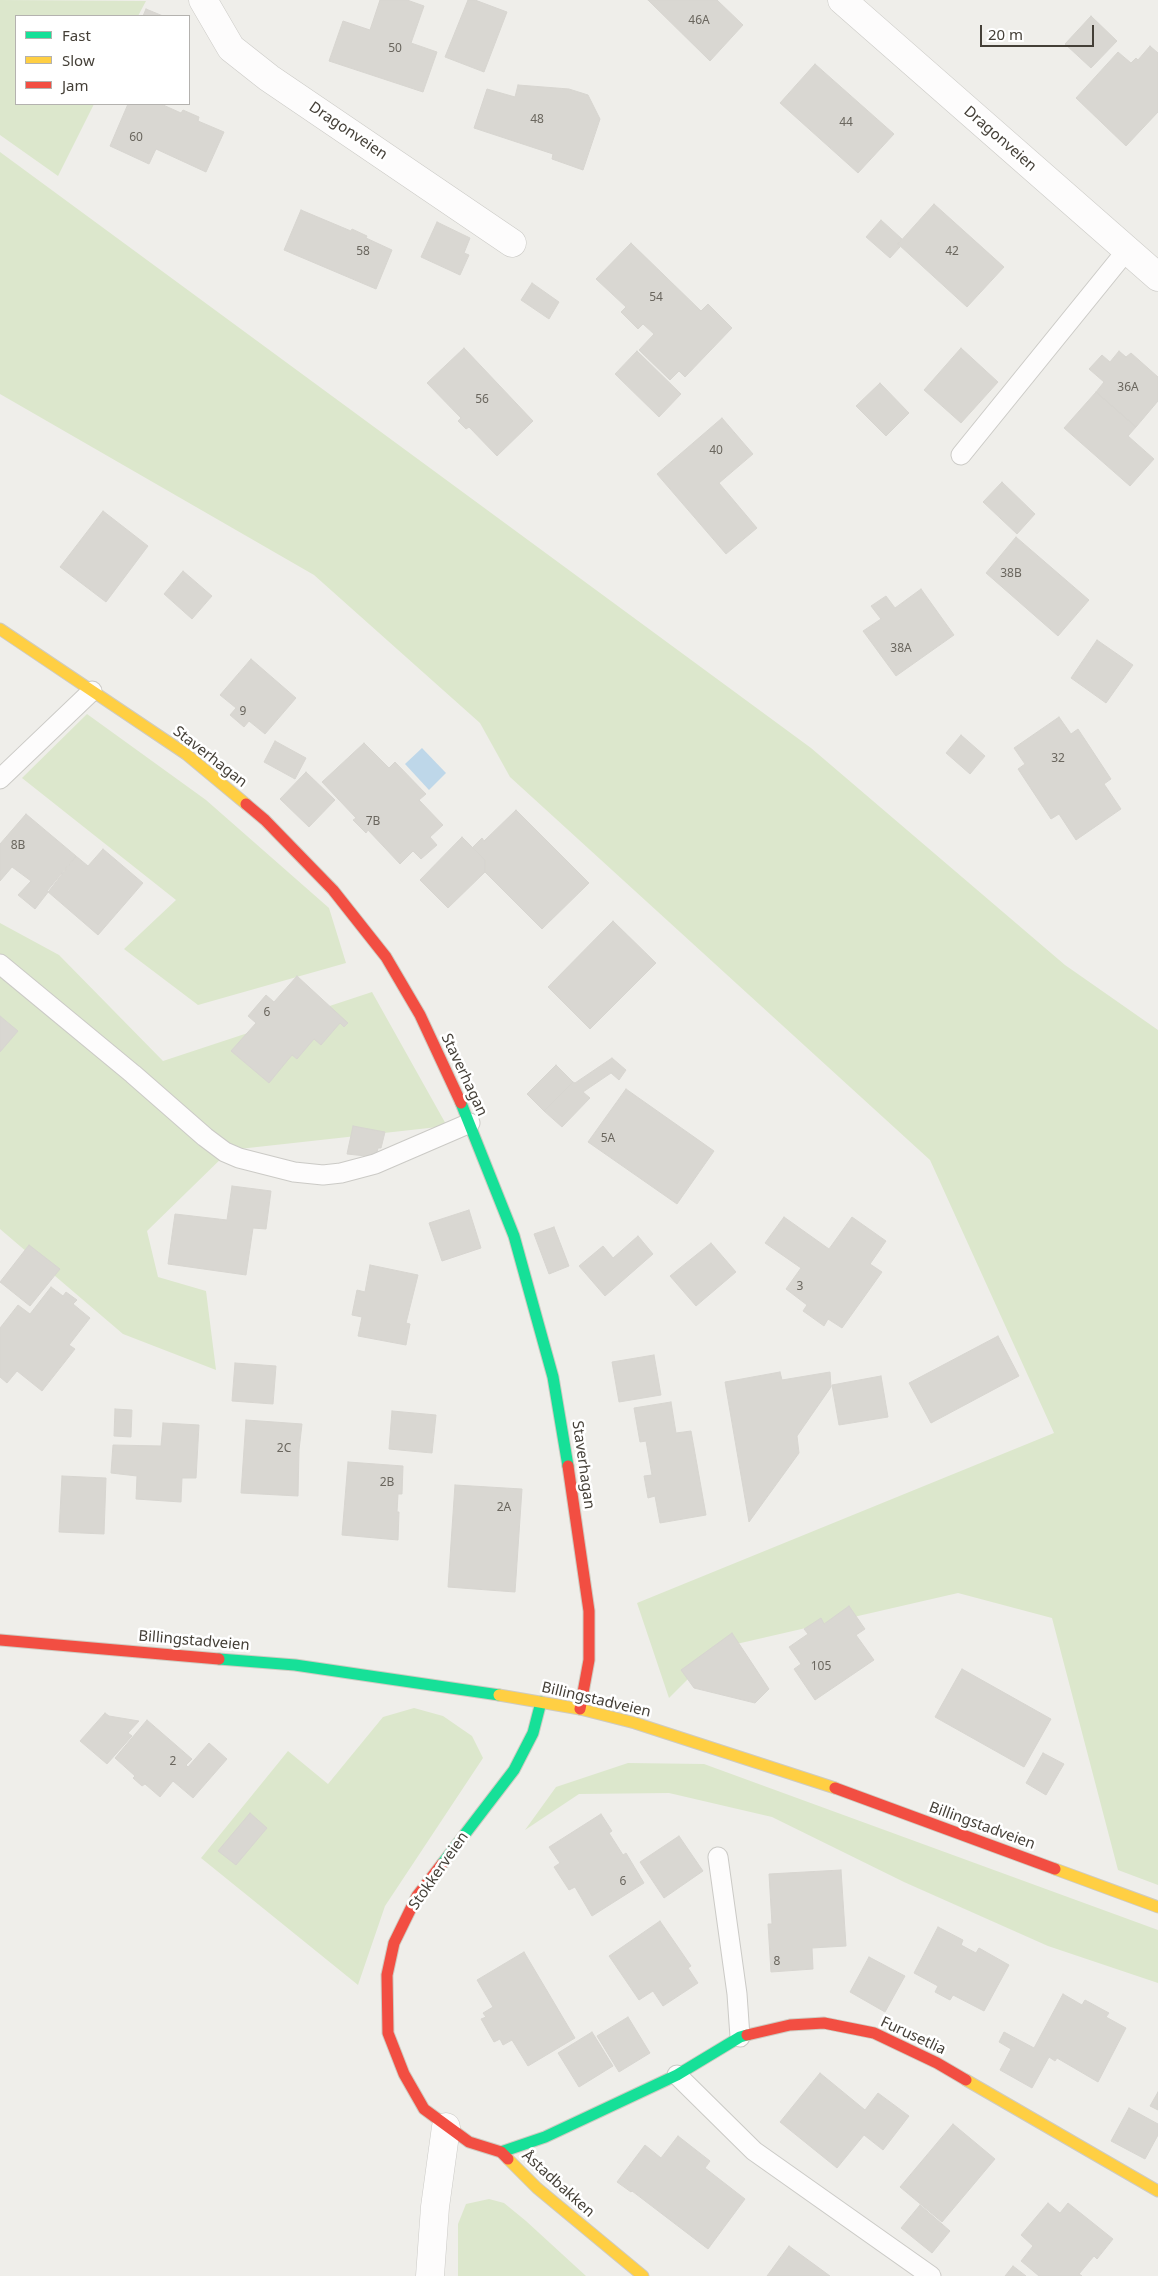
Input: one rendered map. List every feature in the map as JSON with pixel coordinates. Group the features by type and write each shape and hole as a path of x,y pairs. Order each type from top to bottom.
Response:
{"street":[{"name":"Dragonveien","path":"203,0 231,48 269,78 512,243"},
{"name":"Dragonveien","path":"842,0 1158,277"},
{"name":"Staverhagan","path":"0,629 193,760 265,820 333,890 386,957 420,1015 470,1123 514,1236 559,1405 588,1611 589,1660 580,1709"},
{"name":"Billingstadveien","path":"0,1640 295,1665 450,1686 580,1709 644,1725 797,1774 1158,1907"},
{"name":"Stokkerveien","path":"446,2127 424,2109 404,2074 388,2033 387,1975 394,1943 417,1896 514,1770 533,1733 541,1702"},
{"name":"Furusetlia","path":"502,2152 545,2137 677,2075 740,2037 790,2025 824,2023 874,2032 937,2063 1158,2191"},
{"name":"Åstadbakken","path":"446,2127 469,2142 502,2152 537,2188 643,2276"},
{"path":"430,2276 435,2207 446,2127"}],"lane":[{"path":"962,455 1128,250"},
{"path":"0,779 92,691"},
{"path":"0,964 133,1074 205,1137 225,1152 239,1158 294,1172 341,1173 375,1164 470,1123"},
{"path":"718,1857 737,1994 740,2037"},
{"path":"677,2075 754,2151 932,2276"}],"green space":[{"path":"0,0 146,1 139,15 15,15 15,105 94,105 58,176 0,135"},
{"path":"0,152 811,748 1065,965 1158,1030 1158,1885 1118,1870 1052,1618 958,1593 719,1648 669,1698 637,1603 1054,1433 930,1160 510,777 480,723 314,575 0,394"},
{"path":"87,714 206,800 329,908 346,963 198,1005 124,949 176,900 22,778"},
{"path":"0,923 59,955 163,1061 372,992 447,1126 230,1150 147,1231 158,1277 206,1291 216,1370 123,1334 0,1229"},
{"path":"414,1708 443,1716 472,1736 483,1758 385,1906 358,1985 201,1858 288,1751 328,1784 383,1717"},
{"path":"628,1763 704,1764 1158,1930 1158,1983 1048,1946 904,1882 772,1817 669,1793 579,1794 525,1830 556,1787"},
{"path":"489,2199 504,2203 586,2276 458,2276 458,2224 466,2204"}],"water":[{"path":"422,748 446,773 429,790 405,764"}],"building":[{"path":"380,0 407,0 424,6 411,43 437,52 423,92 329,61 343,21 370,30"},
{"path":"468,0 475,0 507,12 484,72 445,57"},
{"path":"648,0 717,0 743,25 710,61"},
{"path":"146,9 161,15 143,15"},
{"path":"1091,16 1117,41 1091,68 1065,44"},
{"path":"1150,46 1158,53 1158,112 1126,146 1076,98 1118,52 1131,63 1136,58 1138,60"},
{"path":"815,64 894,134 858,173 780,103"},
{"path":"518,85 569,89 588,95 600,119 583,170 552,159 553,154 474,128 487,89 515,97"},
{"path":"128,105 163,105 181,113 183,110 199,117 198,121 224,132 206,172 156,149 149,164 110,146"},
{"path":"934,204 1004,267 967,307 898,244"},
{"path":"301,210 351,231 352,229 392,250 376,289 284,250"},
{"path":"881,220 902,239 898,244 900,247 890,258 866,237"},
{"path":"437,222 470,238 464,253 469,255 460,275 421,257"},
{"path":"631,243 701,311 708,304 732,328 685,377 679,371 670,380 639,350 654,334 643,324 638,329 621,312 626,307 596,279"},
{"path":"532,283 559,302 549,319 521,300"},
{"path":"464,348 533,421 497,456 469,427 466,429 458,421 461,418 427,383"},
{"path":"961,348 998,382 961,423 924,390"},
{"path":"637,351 681,394 659,417 615,374"},
{"path":"1119,351 1126,357 1131,353 1158,377 1158,401 1136,427 1096,392 1104,382 1089,369 1102,355 1110,362"},
{"path":"880,383 909,413 886,436 856,406"},
{"path":"1096,392 1136,427 1128,436 1154,459 1130,486 1064,428"},
{"path":"722,418 753,454 719,483 757,528 726,554 657,474"},
{"path":"1002,482 1035,514 1017,534 983,502"},
{"path":"103,511 148,546 106,602 60,567"},
{"path":"1016,537 1089,600 1058,636 986,573"},
{"path":"183,571 212,596 192,619 164,594"},
{"path":"921,589 954,635 896,676 863,631 881,619 871,606 886,596 895,608"},
{"path":"1097,640 1133,665 1106,703 1071,678"},
{"path":"251,659 296,698 265,734 249,721 244,727 230,715 236,708 220,695"},
{"path":"1059,717 1071,734 1078,729 1111,779 1104,784 1121,809 1076,840 1059,814 1051,819 1018,769 1025,764 1014,748"},
{"path":"961,735 985,756 970,774 946,753"},
{"path":"275,741 306,758 295,779 264,762"},
{"path":"364,743 389,768 395,762 426,794 419,800 443,825 430,837 437,845 421,859 413,851 400,864 368,830 366,833 353,820 356,818 322,782"},
{"path":"306,772 335,800 309,827 280,799"},
{"path":"516,810 589,883 542,929 485,872 485,860 472,848 482,838 484,841"},
{"path":"26,814 76,856 35,909 18,895 31,881 12,867 0,881 0,844"},
{"path":"462,837 485,860 485,872 448,908 420,880"},
{"path":"103,849 143,883 98,935 47,891 76,856 88,866"},
{"path":"613,921 656,963 590,1029 548,987"},
{"path":"297,976 348,1023 344,1027 340,1023 321,1045 314,1039 297,1059 292,1055 269,1083 231,1051 256,1023 248,1016 266,995 274,1002"},
{"path":"0,1016 18,1031 0,1052"},
{"path":"612,1058 626,1070 619,1080 611,1073 583,1092 590,1098 562,1127 544,1111 573,1082 575,1083"},
{"path":"556,1065 573,1082 544,1111 527,1094"},
{"path":"626,1089 714,1151 677,1204 588,1142"},
{"path":"353,1126 385,1132 381,1148 378,1148 376,1157 347,1154"},
{"path":"232,1186 271,1191 266,1229 253,1228 246,1275 168,1264 175,1214 227,1220"},
{"path":"469,1210 481,1248 442,1261 429,1223"},
{"path":"784,1217 829,1249 852,1217 886,1241 870,1264 882,1272 842,1328 828,1319 824,1326 803,1311 807,1305 786,1289 801,1268 765,1243"},
{"path":"554,1227 569,1266 549,1274 534,1234"},
{"path":"638,1236 653,1254 605,1296 579,1266 603,1246 613,1258"},
{"path":"711,1243 736,1272 696,1306 670,1276"},
{"path":"29,1245 60,1269 30,1306 0,1282"},
{"path":"370,1265 418,1275 406,1323 410,1324 406,1345 358,1336 362,1317 352,1315 357,1290 365,1292"},
{"path":"51,1287 63,1296 66,1292 77,1300 73,1304 90,1318 69,1345 75,1349 42,1391 17,1371 7,1383 0,1377 0,1328 18,1305 30,1314"},
{"path":"998,1336 1019,1376 931,1423 909,1383"},
{"path":"654,1355 661,1395 619,1402 612,1362"},
{"path":"235,1363 276,1366 273,1404 232,1401"},
{"path":"780,1372 782,1380 830,1372 831,1387 797,1436 799,1453 749,1522 725,1382"},
{"path":"881,1376 888,1417 839,1425 832,1385"},
{"path":"671,1402 676,1433 691,1431 706,1515 660,1523 655,1496 648,1498 644,1476 652,1475 646,1441 640,1442 634,1408"},
{"path":"115,1409 132,1410 131,1437 114,1436"},
{"path":"392,1411 436,1415 432,1453 389,1449"},
{"path":"246,1420 302,1424 299,1450 298,1496 241,1493"},
{"path":"163,1423 199,1425 196,1478 182,1478 181,1502 136,1499 137,1476 111,1473 113,1445 161,1446"},
{"path":"348,1462 403,1466 402,1494 398,1494 398,1540 342,1535"},
{"path":"62,1476 106,1478 104,1534 59,1532"},
{"path":"455,1485 522,1489 515,1592 448,1587"},
{"path":"849,1606 865,1629 856,1635 874,1660 815,1700 794,1669 801,1664 789,1647 808,1634 804,1629 821,1618 824,1624"},
{"path":"732,1633 769,1689 755,1703 694,1688 681,1670"},
{"path":"962,1669 1051,1719 1024,1767 935,1717"},
{"path":"105,1713 109,1716 139,1721 128,1733 132,1736 107,1764 80,1741"},
{"path":"147,1720 192,1759 186,1765 188,1767 209,1743 227,1759 193,1798 173,1781 160,1797 145,1784 142,1786 133,1778 135,1776 115,1758"},
{"path":"1043,1753 1064,1764 1046,1795 1026,1783"},
{"path":"250,1813 267,1828 236,1865 218,1851"},
{"path":"601,1814 612,1831 609,1833 623,1855 626,1853 644,1883 592,1916 575,1887 569,1890 554,1867 560,1863 549,1847"},
{"path":"679,1836 703,1871 664,1898 640,1862"},
{"path":"841,1870 846,1946 812,1948 813,1969 771,1972 768,1924 772,1924 769,1874"},
{"path":"660,1921 691,1966 688,1968 698,1983 663,2006 653,1991 639,2000 609,1956"},
{"path":"938,1927 963,1940 961,1945 976,1953 979,1948 1009,1965 984,2011 953,1995 950,2000 935,1992 938,1986 914,1973"},
{"path":"524,1952 575,2038 528,2066 512,2040 503,2045 500,2039 494,2042 481,2019 486,2017 483,2013 493,2007 477,1980"},
{"path":"869,1957 905,1976 885,2012 850,1992"},
{"path":"1063,1994 1082,2005 1085,2000 1109,2013 1106,2017 1126,2028 1098,2082 1057,2058 1055,2061 1049,2057 1032,2088 1000,2070 1011,2049 999,2042 1004,2032 1034,2048"},
{"path":"628,2017 650,2053 619,2072 597,2036"},
{"path":"592,2032 613,2066 579,2087 558,2053"},
{"path":"820,2073 865,2110 878,2093 909,2116 883,2150 864,2135 837,2168 780,2122"},
{"path":"1158,2092 1158,2110 1150,2106"},
{"path":"1129,2108 1158,2124 1158,2135 1145,2159 1111,2141"},
{"path":"953,2124 995,2159 942,2222 900,2187"},
{"path":"678,2136 710,2161 705,2168 745,2199 708,2249 632,2191 617,2182 645,2145 661,2158"},
{"path":"1048,2203 1060,2213 1068,2203 1113,2239 1097,2259 1094,2256 1079,2274 1082,2276 1039,2276 1021,2261 1033,2246 1021,2235"},
{"path":"920,2205 950,2231 932,2253 901,2228"},
{"path":"789,2246 830,2276 767,2276"},
{"path":"1013,2266 1026,2276 1005,2276"}],"traffic: fast":[{"path":"461,1103 514,1236 553,1377 568,1466"},
{"path":"219,1659 295,1665 499,1695"},
{"path":"442,1864 514,1770 533,1733 541,1702"},
{"path":"501,2152 545,2137 677,2075 740,2037 747,2035"}],"traffic: slow":[{"path":"0,629 186,754 246,804"},
{"path":"499,1695 580,1709 635,1723 835,1788"},
{"path":"1055,1869 1158,1907"},
{"path":"966,2080 1158,2191"},
{"path":"508,2159 537,2188 643,2276"}],"traffic: jam":[{"path":"246,804 265,820 333,890 386,957 420,1015 461,1103"},
{"path":"568,1466 589,1611 589,1660 580,1709"},
{"path":"0,1640 219,1659"},
{"path":"835,1788 1055,1869"},
{"path":"442,1864 417,1896 394,1943 387,1975 388,2033 404,2074 424,2109 469,2142 501,2152 508,2159"},
{"path":"747,2035 790,2025 824,2023 874,2033 937,2063 966,2080"}]}
